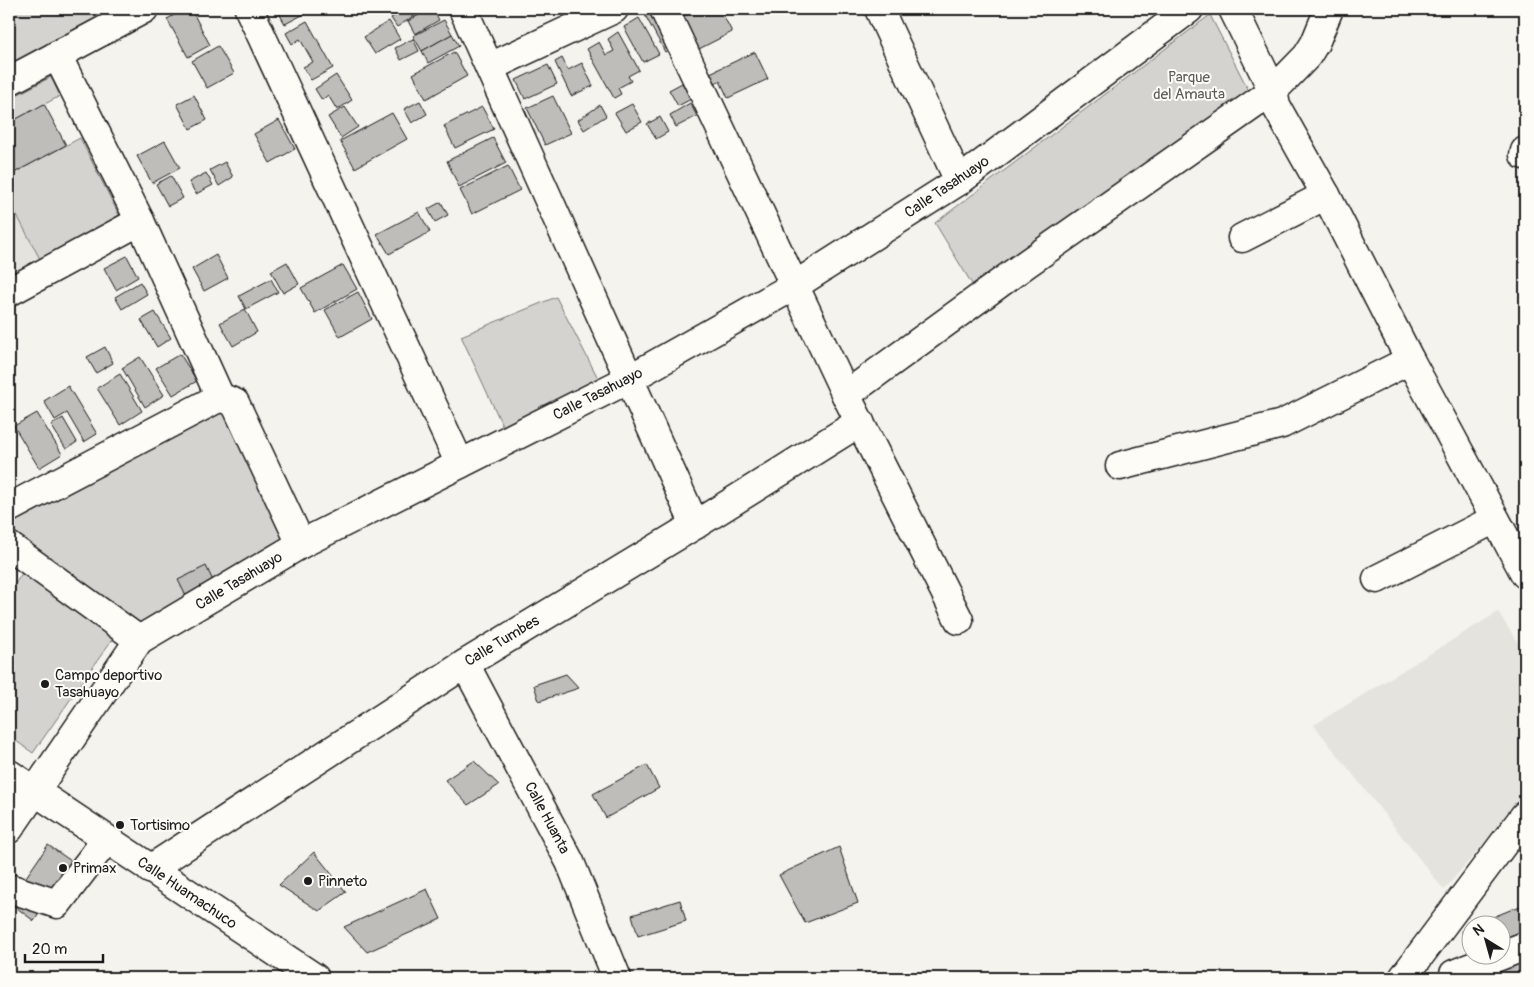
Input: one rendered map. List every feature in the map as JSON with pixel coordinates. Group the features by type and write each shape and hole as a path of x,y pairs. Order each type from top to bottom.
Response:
{"street":[{"path":"9,81 144,9"},
{"path":"249,9 460,464"},
{"path":"463,9 695,525"},
{"path":"490,67 614,9"},
{"path":"664,9 846,395 958,620"},
{"path":"879,9 959,181"},
{"name":"Calle Tasahuayo","path":"9,829 139,640 301,544 629,379 794,286 959,181 1189,9"},
{"path":"1233,9 1273,91 1276,106 1326,195 1410,360 1525,574"},
{"path":"846,395 1026,264 1273,91 1307,56 1315,43 1329,9"},
{"path":"58,55 140,221 220,397 235,403 301,544"},
{"path":"1242,238 1326,195"},
{"path":"9,292 140,221"},
{"path":"1120,466 1282,424 1410,360"},
{"path":"9,508 220,397"},
{"name":"Calle Tumbes","path":"150,869 465,664 695,525 860,422"},
{"path":"1377,579 1495,519"},
{"path":"9,546 139,640"},
{"name":"Calle Huanta","path":"465,664 570,862 618,978"},
{"name":"Calle Huamachuco","path":"9,774 308,976"},
{"path":"1404,978 1525,815"},
{"path":"9,888 58,904 106,840"},
{"path":"1453,978 1454,974 1525,946"}],"shaded area":[{"path":"9,200 40,259 9,277"},
{"path":"1498,612 1525,654 1525,795 1444,890 1314,725"}],"green space":[{"path":"9,9 120,9 9,67"},
{"name":"Parque del Amauta","path":"1210,15 1251,95 975,289 935,223"},
{"path":"51,77 60,96 9,123 9,99"},
{"path":"80,138 120,217 40,259 9,200 9,169 12,174"},
{"path":"556,297 599,380 503,427 461,336"},
{"path":"231,406 292,540 134,627 9,537 9,525"},
{"name":"Campo deportivo Tasahuayo","path":"26,567 118,631 33,753 9,736 9,593"}],"building":[{"path":"185,9 191,9 210,45 188,57 167,19"},
{"path":"282,9 308,9 310,11 285,24 278,11"},
{"path":"405,9 416,9 419,13 397,27 391,18"},
{"path":"433,9 439,20 415,34 408,21"},
{"path":"655,9 677,45 665,52 645,15"},
{"path":"698,9 720,9 732,32 697,50 680,18"},
{"path":"639,18 659,54 643,62 624,27"},
{"path":"444,20 452,34 422,51 413,36"},
{"path":"307,21 333,68 311,80 303,67 313,62 300,39 292,44 286,33"},
{"path":"389,21 400,39 375,54 364,37"},
{"path":"618,32 639,70 628,76 631,81 618,88 621,94 614,98 587,49 599,42 606,55 614,51 608,39"},
{"path":"452,34 459,46 428,63 422,51"},
{"path":"413,39 419,51 401,60 395,48"},
{"path":"218,46 234,73 207,88 192,61"},
{"path":"454,52 467,76 426,99 413,74"},
{"path":"755,52 768,79 728,98 720,81 712,84 708,74"},
{"path":"562,58 568,70 582,63 593,86 571,96 555,62"},
{"path":"548,65 557,84 525,99 516,80"},
{"path":"336,75 352,100 337,110 328,95 322,100 315,89"},
{"path":"682,83 691,99 678,106 669,90"},
{"path":"194,95 207,120 190,129 177,104"},
{"path":"553,96 571,133 545,145 527,108"},
{"path":"420,101 427,114 412,123 404,109"},
{"path":"690,103 697,116 676,127 670,115"},
{"path":"44,104 66,145 12,174 9,169 9,123"},
{"path":"632,104 642,122 626,131 615,113"},
{"path":"600,105 606,116 584,130 578,120"},
{"path":"345,107 358,127 341,138 328,117"},
{"path":"482,107 494,129 455,148 444,126"},
{"path":"392,113 407,139 355,168 340,141"},
{"path":"660,117 668,132 656,139 647,124"},
{"path":"279,120 295,149 270,163 254,134"},
{"path":"493,138 506,163 459,187 447,161"},
{"path":"165,141 180,168 152,183 137,156"},
{"path":"225,162 233,177 219,186 210,170"},
{"path":"508,166 520,190 472,214 460,190"},
{"path":"206,173 213,185 196,194 189,182"},
{"path":"171,176 183,198 168,206 156,184"},
{"path":"441,202 448,215 435,222 428,209"},
{"path":"419,212 430,232 389,254 377,234"},
{"path":"216,255 228,278 204,291 192,269"},
{"path":"127,256 138,277 116,290 104,268"},
{"path":"287,262 299,284 283,293 271,271"},
{"path":"343,265 357,289 315,313 301,288"},
{"path":"271,279 278,292 246,309 239,296"},
{"path":"140,282 147,294 122,309 115,297"},
{"path":"358,292 372,319 340,337 325,310"},
{"path":"245,309 257,332 233,346 220,323"},
{"path":"155,312 171,338 157,347 141,320"},
{"path":"105,347 113,363 96,373 87,357"},
{"path":"180,354 197,381 173,395 156,368"},
{"path":"140,357 164,395 145,407 122,368"},
{"path":"120,374 142,411 120,425 97,388"},
{"path":"68,386 97,434 84,442 67,413 55,420 44,401"},
{"path":"37,413 62,454 39,468 14,426"},
{"path":"63,418 77,442 66,449 51,425"},
{"path":"206,566 214,583 187,598 178,580"},
{"path":"566,674 579,688 539,701 534,685"},
{"path":"474,761 499,785 468,805 445,780"},
{"path":"647,765 659,788 606,818 593,794"},
{"path":"48,845 74,863 34,921 9,902"},
{"path":"839,847 858,903 805,923 779,875"},
{"path":"314,852 346,892 319,911 279,885"},
{"path":"427,889 441,919 367,952 344,927"},
{"path":"680,900 686,921 638,936 632,915"},
{"path":"1525,904 1525,971 1508,978 1481,978 1475,964 1512,964 1512,914 1500,914"}],"place":[{"name":"Campo deportivo Tasahuayo","path":"45,684"},
{"name":"Tortisimo","path":"120,825"},
{"name":"Primax","path":"63,868"},
{"name":"Pinneto","path":"308,881"}]}
